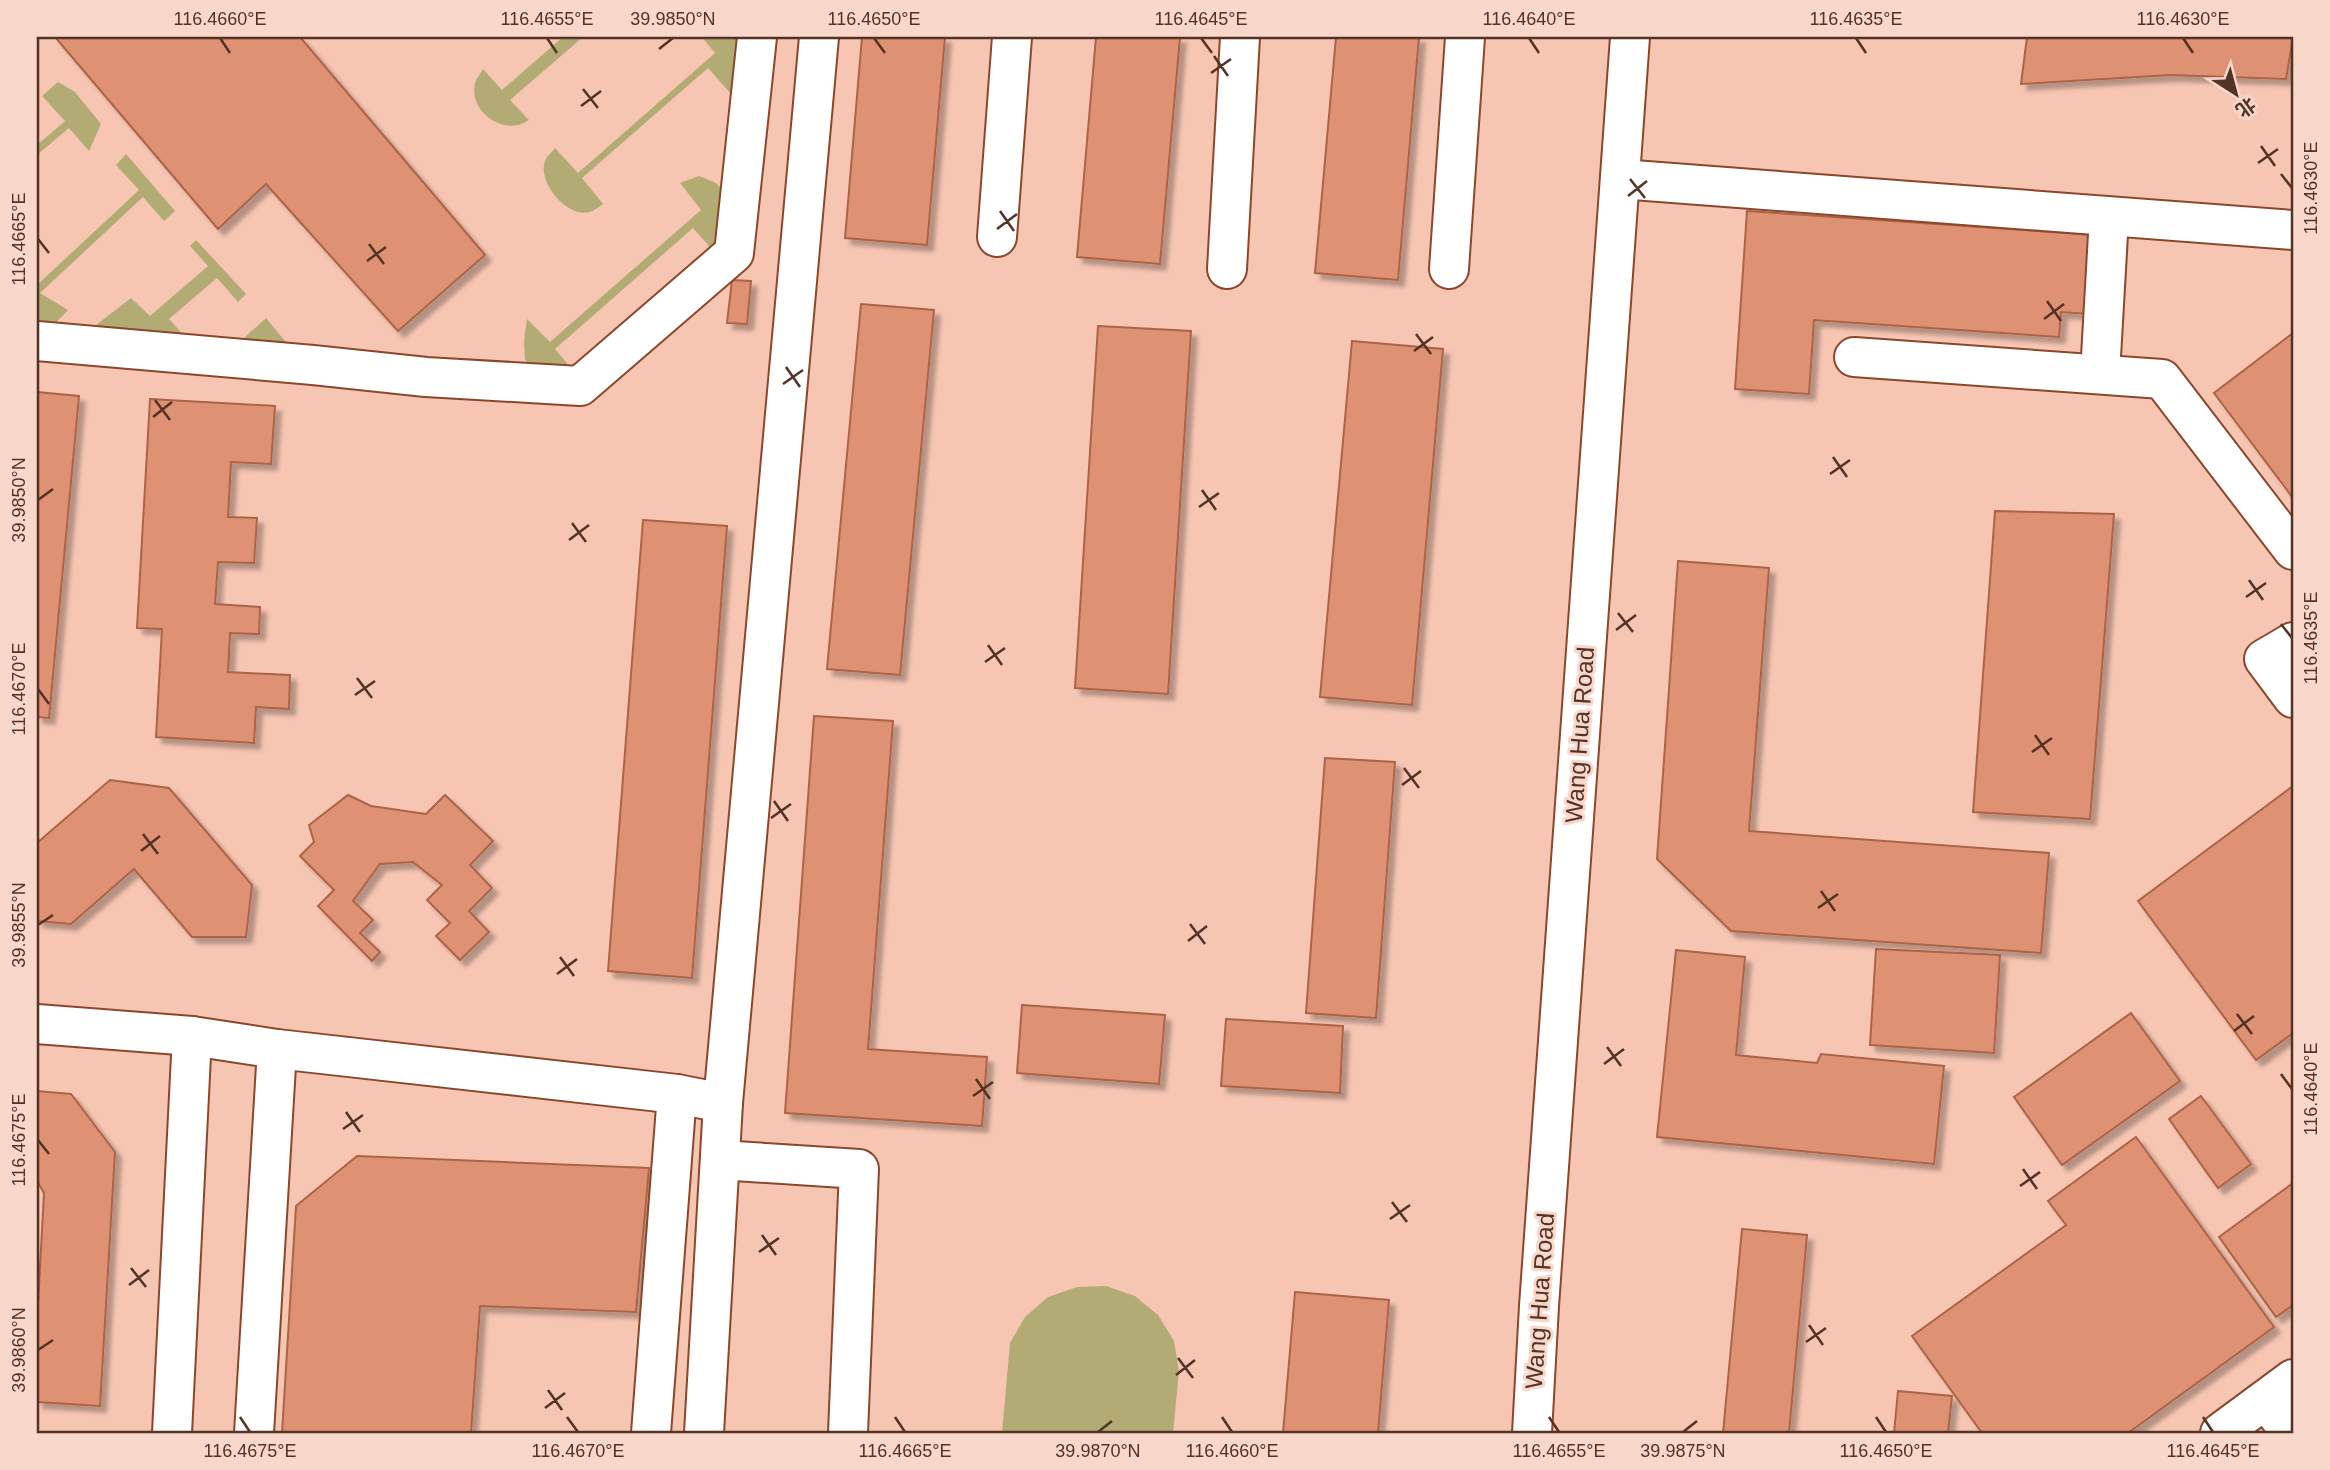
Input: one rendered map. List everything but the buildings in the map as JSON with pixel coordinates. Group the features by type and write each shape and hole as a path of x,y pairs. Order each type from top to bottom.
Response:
{"street":[{"path":"37,341 426,377 580,386 734,253 757,37"},
{"path":"704,1433 723,1103 820,37"},
{"path":"996,237 1012,37"},
{"path":"1227,270 1240,37"},
{"path":"1449,269 1465,37"},
{"name":"Wang Hua Road","path":"1532,1433 1630,37"},
{"path":"1620,179 2293,230"},
{"path":"2100,374 2109,217"},
{"path":"1854,357 2162,379 2293,550"},
{"path":"2293,642 2264,659 2293,698"},
{"path":"37,1024 192,1036 277,1049 677,1094 723,1103"},
{"path":"172,1433 192,1036"},
{"path":"254,1433 277,1049"},
{"path":"651,1433 677,1094"},
{"path":"720,1160 859,1169 848,1433"},
{"path":"2220,1433 2280,1390 2291,1433"}],"shaded area":[{"path":"563,37 583,37 510,100 529,120 510,126 500,124 483,112 474,94 476,81 483,69 502,90"},
{"path":"702,37 737,37 736,82 731,94 708,68 582,178 603,204 591,211 580,212 563,204 545,179 545,161 548,156 555,148 578,173 715,53"},
{"path":"58,82 75,92 101,124 89,151 69,128 37,155 37,145 65,121 42,96"},
{"path":"126,154 175,211 164,221 143,197 40,293 68,310 49,330 37,329 37,285 139,190 116,165"},
{"path":"699,176 716,183 725,192 716,254 693,228 555,349 577,375 547,377 525,360 527,319 550,342 701,210 680,183"},
{"path":"196,240 246,294 238,302 217,278 169,319 190,342 91,329 131,298 150,316 208,266 190,246"},
{"path":"266,318 295,353 234,347"},
{"path":"1106,1286 1135,1296 1158,1315 1174,1341 1179,1371 1173,1433 1002,1433 1010,1343 1025,1317 1048,1297 1077,1287"}]}
